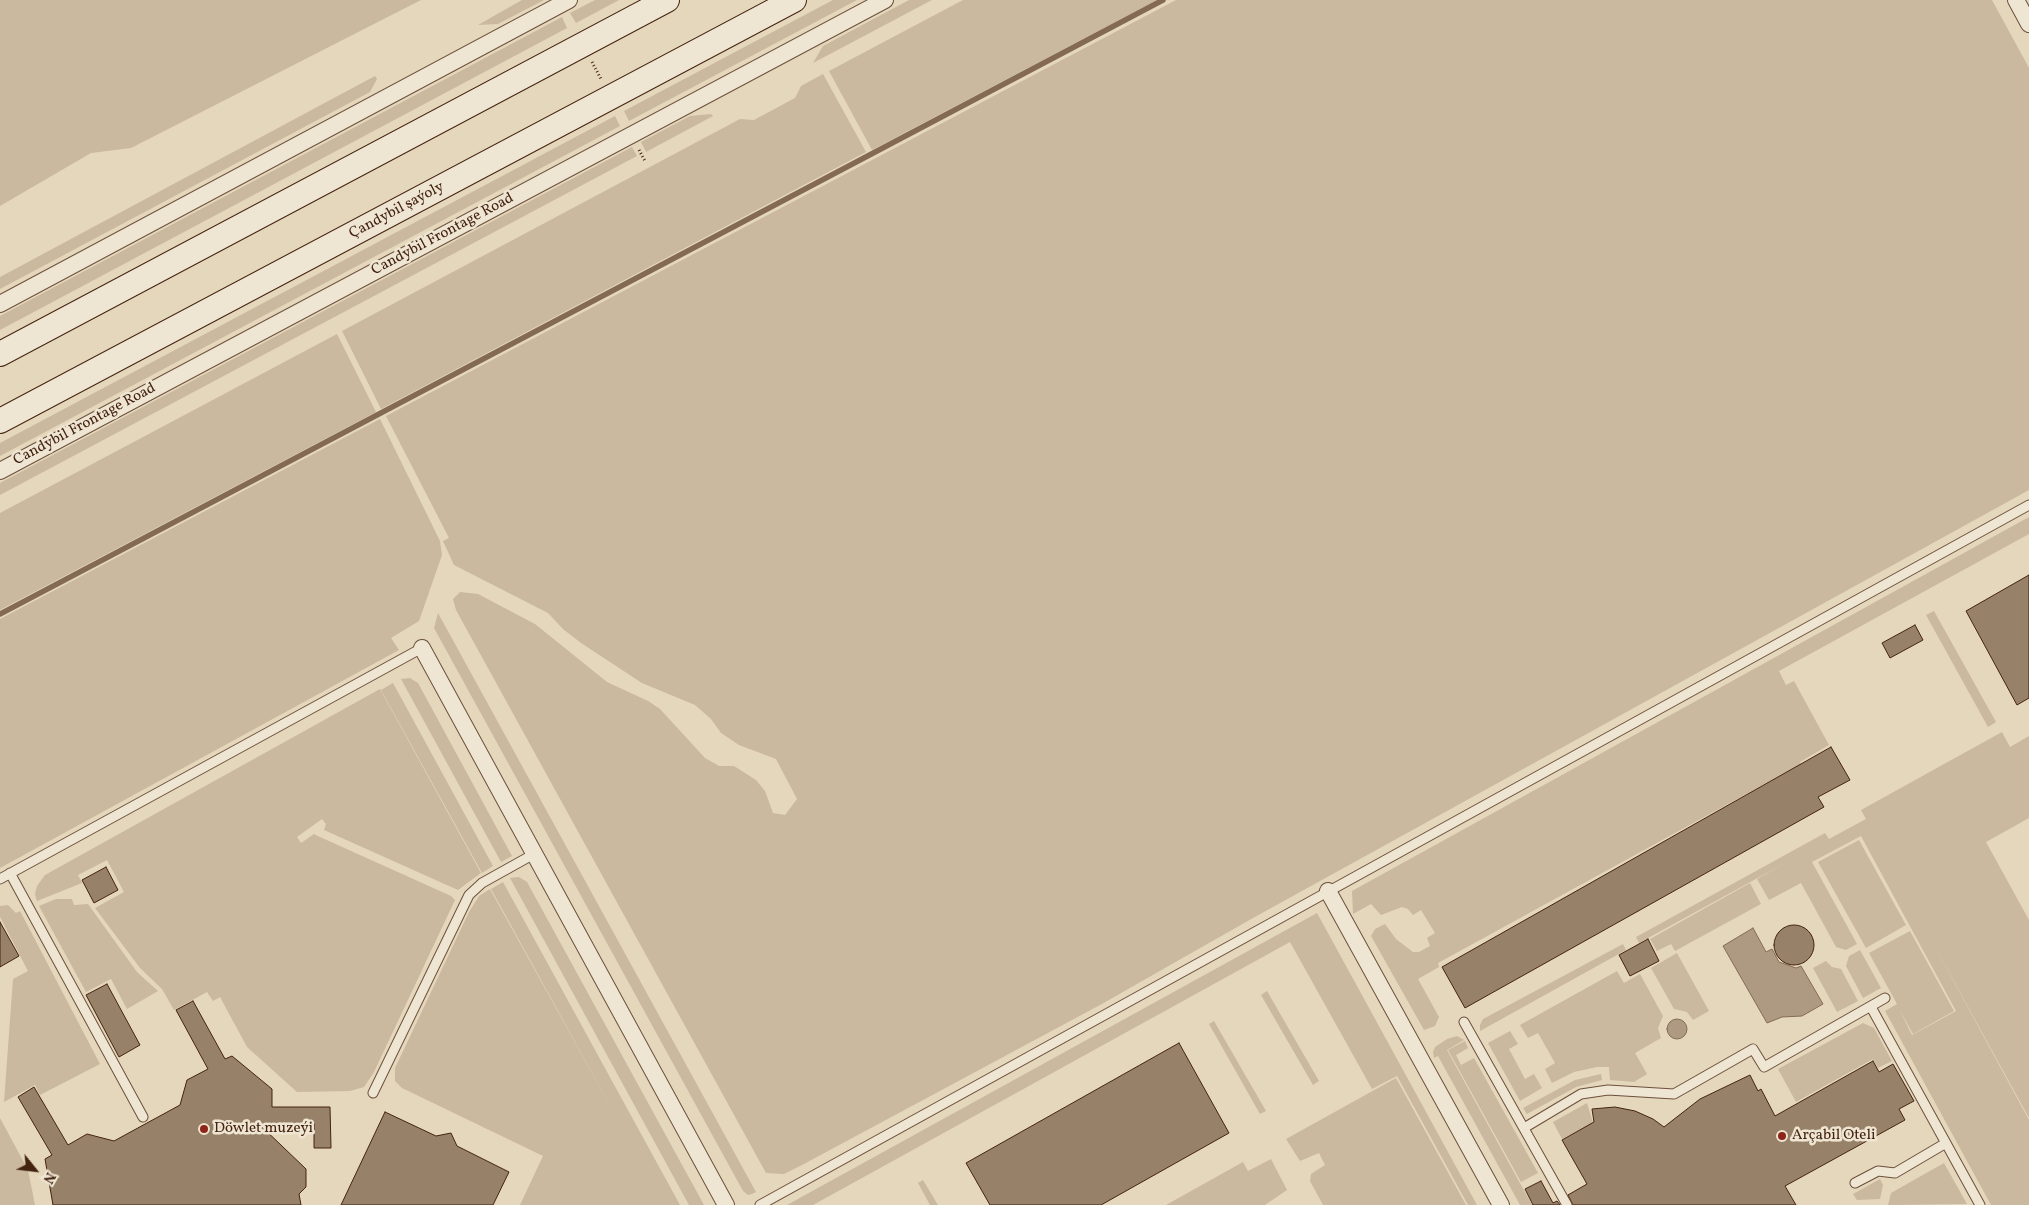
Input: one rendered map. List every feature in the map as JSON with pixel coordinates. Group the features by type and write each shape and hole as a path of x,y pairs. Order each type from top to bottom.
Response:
{"main road":[{"path":"0,354 667,0"},
{"name":"Çandybil şaýoly","path":"0,421 794,0"}],"street":[{"path":"0,304 569,0"},
{"name":"Candybil Frontage Road","path":"0,471 885,0"},
{"path":"2016,0 2029,24"},
{"path":"422,648 726,1205"},
{"path":"1328,891 1501,1205"}],"lane":[{"path":"760,1205 2029,505"},
{"path":"0,879 422,648"},
{"path":"373,1093 469,895 482,883 534,854"},
{"path":"10,873 143,1117"},
{"path":"1524,1128 1581,1094 1608,1090 1674,1094 1754,1049 1764,1067 1885,998"},
{"path":"1871,1007 1980,1205"},
{"path":"1464,1022 1567,1205"},
{"path":"1855,1183 1878,1171 1895,1173 1946,1143"}],"shaded area":[{"path":"0,0 421,0 131,148 91,153 0,206"},
{"path":"522,0 544,0 498,24 478,25"},
{"path":"595,0 619,0 576,23 570,13"},
{"path":"833,0 857,0 629,121 624,111"},
{"path":"909,0 932,0 813,63 823,46"},
{"path":"963,0 1157,0 872,150 829,71"},
{"path":"1176,0 1992,0 2029,68 2029,490 1253,918 1100,1005 802,1165 784,1174 766,1173 456,610 453,599 460,592 478,594 535,624 607,682 648,701 660,709 705,758 719,766 734,766 756,780 765,791 773,813 785,815 797,799 776,759 739,745 721,733 711,719 695,705 642,683 581,643 563,629 548,613 454,565 443,541 449,538 386,416"},
{"path":"562,17 567,28 0,330 0,316"},
{"path":"823,74 866,152 381,409 342,331 740,119 754,120 795,98 801,86"},
{"path":"375,76 377,79 370,92 0,289 0,277"},
{"path":"711,114 713,116 646,152 641,142 690,116"},
{"path":"615,116 620,126 0,456 0,443"},
{"path":"632,147 637,156 0,495 0,483"},
{"path":"337,334 376,412 0,610 0,513"},
{"path":"380,419 440,541 442,555 419,621 391,638 399,650 0,868 0,619"},
{"path":"2029,517 2029,534 1779,671 1786,685 1794,681 1829,745 1800,762 1801,764 1438,963 1439,967 1418,979 1439,1017 1435,1026 1424,1030 1371,936 1375,929 1385,924 1396,939 1413,952 1419,952 1430,946 1427,938 1435,933 1421,910 1413,915 1408,909 1402,907 1381,915 1371,904 1353,914 1352,891"},
{"path":"1934,611 1996,722 1988,727 1926,615"},
{"path":"438,613 756,1192 748,1195 743,1191 434,628"},
{"path":"410,678 418,683 512,856 501,862 401,679"},
{"path":"393,683 493,866 482,873 381,690"},
{"path":"380,689 481,873 458,890 324,830 326,824 322,819 297,837 301,843 314,834 451,896 455,900 374,1072 364,1087 350,1091 297,1092 247,1047 220,997 213,1001 207,992 174,1010 162,989 140,968 95,908 124,892 107,860 78,875 82,883 37,901 35,894 37,886 45,875"},
{"path":"2002,732 2010,747 2029,736 2029,818 1986,842 2029,920 2029,1118 1927,932 2029,1120 2029,1205 1991,1205 1885,1011 1897,1004 1869,953 1910,931 1954,1011 1913,1034 1899,1009 1912,1035 1956,1011 1861,836 1812,862 1857,944 1846,950 1836,947 1801,883 1769,900 1757,879 1785,863 1639,943 1636,937 1825,833 1829,839 1866,819 1861,810"},
{"path":"1859,840 1906,925 1866,948 1818,862"},
{"path":"519,877 527,882 704,1205 689,1205 510,878"},
{"path":"503,882 680,1205 520,1205 543,1156 402,1088 395,1081 395,1068 469,912 479,896 490,889 624,1131 491,889"},
{"path":"1750,883 1761,904 1675,951 1671,944 1657,951 1650,939"},
{"path":"56,899 72,899 74,905 88,904 137,972 158,991 127,1009 111,979 86,992 39,906"},
{"path":"8,905 16,913 20,911 100,1064 40,1095 35,1085 4,1102 13,979 28,971 0,917 0,906"},
{"path":"1317,913 1477,1205 1468,1205 1397,1076 1372,1089 1290,942 813,1205 787,1205"},
{"path":"1753,928 1766,952 1772,949 1779,962 1796,968 1801,966 1823,1004 1802,1016 1782,1017 1767,1023 1723,946"},
{"path":"1623,944 1626,950 1480,1031 1483,1019"},
{"path":"1860,950 1881,988 1863,998 1846,966 1849,956"},
{"path":"1677,953 1709,1011 1693,1020 1687,1012 1674,1009 1651,968"},
{"path":"1826,961 1832,967 1841,969 1858,1001 1837,1012 1813,968"},
{"path":"1617,971 1624,983 1640,974 1663,1016 1658,1028 1661,1038 1635,1053 1647,1074 1634,1082 1610,1080 1609,1067 1597,1067 1574,1072 1552,1083 1545,1069 1555,1063 1538,1033 1528,1038 1520,1025"},
{"path":"1267,991 1319,1081 1313,1085 1261,995"},
{"path":"1677,1019 1684,1022 1687,1029 1684,1036 1677,1039 1670,1036 1667,1029 1670,1022"},
{"path":"1214,1021 1266,1111 1260,1114 1209,1024"},
{"path":"1863,1023 1874,1028 1892,1061 1878,1068 1873,1059 1796,1102 1778,1069"},
{"path":"1510,1031 1518,1044 1509,1049 1525,1079 1534,1074 1542,1088 1520,1101 1488,1043"},
{"path":"1457,1036 1464,1040 1447,1050 1532,1205 1520,1205 1438,1056 1434,1058 1433,1052 1435,1047 1447,1039"},
{"path":"1465,1041 1468,1048 1456,1055 1461,1065 1474,1058 1538,1173 1521,1182 1448,1050"},
{"path":"1601,1074 1602,1080 1576,1087 1527,1114 1523,1108 1575,1080"},
{"path":"1396,1078 1466,1205 1323,1205 1310,1181 1311,1174 1325,1165 1319,1153 1300,1161 1286,1139"},
{"path":"1587,1103 1594,1126 1583,1128 1562,1139 1553,1122"},
{"path":"0,1118 28,1170 35,1205 0,1205"},
{"path":"1271,1159 1287,1190 1265,1205 1166,1205 1243,1162 1248,1171"},
{"path":"1944,1163 1967,1204 1888,1205 1891,1193"},
{"path":"1880,1179 1883,1185 1880,1199 1857,1200 1853,1194"},
{"path":"923,1180 938,1205 930,1205 918,1183"}],"building":[{"path":"2029,575 2029,698 2017,705 1966,611"},
{"path":"1915,625 1923,640 1890,658 1882,643"},
{"path":"1831,747 1850,780 1818,797 1824,807 1465,1008 1442,967"},
{"path":"106,867 118,890 94,903 82,880"},
{"path":"0,922 19,956 0,967"},
{"path":"1798,925 1805,928 1811,934 1814,945 1813,953 1805,962 1798,965 1790,965 1783,962 1775,953 1774,941 1777,934 1786,926"},
{"path":"1648,939 1659,961 1630,976 1619,955"},
{"path":"107,984 140,1045 119,1057 86,995"},
{"name":"Döwlet muzeýi","path":"193,1001 225,1059 232,1056 272,1089 272,1107 330,1107 331,1148 314,1148 314,1124 259,1124 306,1169 306,1187 299,1194 301,1205 53,1205 45,1159 52,1155 18,1097 34,1087 68,1145 87,1134 114,1141 180,1105 187,1080 208,1069 176,1010"},
{"path":"1179,1043 1229,1133 1101,1205 990,1205 966,1163"},
{"name":"Arçabil Oteli","path":"1873,1061 1879,1072 1893,1064 1914,1101 1899,1109 1905,1120 1785,1186 1796,1205 1573,1205 1568,1195 1587,1184 1562,1140 1594,1122 1592,1109 1615,1107 1635,1111 1653,1119 1664,1127 1700,1099 1750,1075 1758,1091 1761,1089 1775,1116"},
{"path":"385,1112 436,1136 451,1133 457,1146 509,1172 493,1205 341,1205"},
{"path":"1541,1181 1553,1203 1557,1201 1560,1205 1533,1205 1525,1189"}],"waterway":[{"path":"0,614 1163,0"}],"place":[{"name":"Döwlet muzeýi","path":"204,1129"},
{"name":"Arçabil Oteli","path":"1782,1136"}]}
